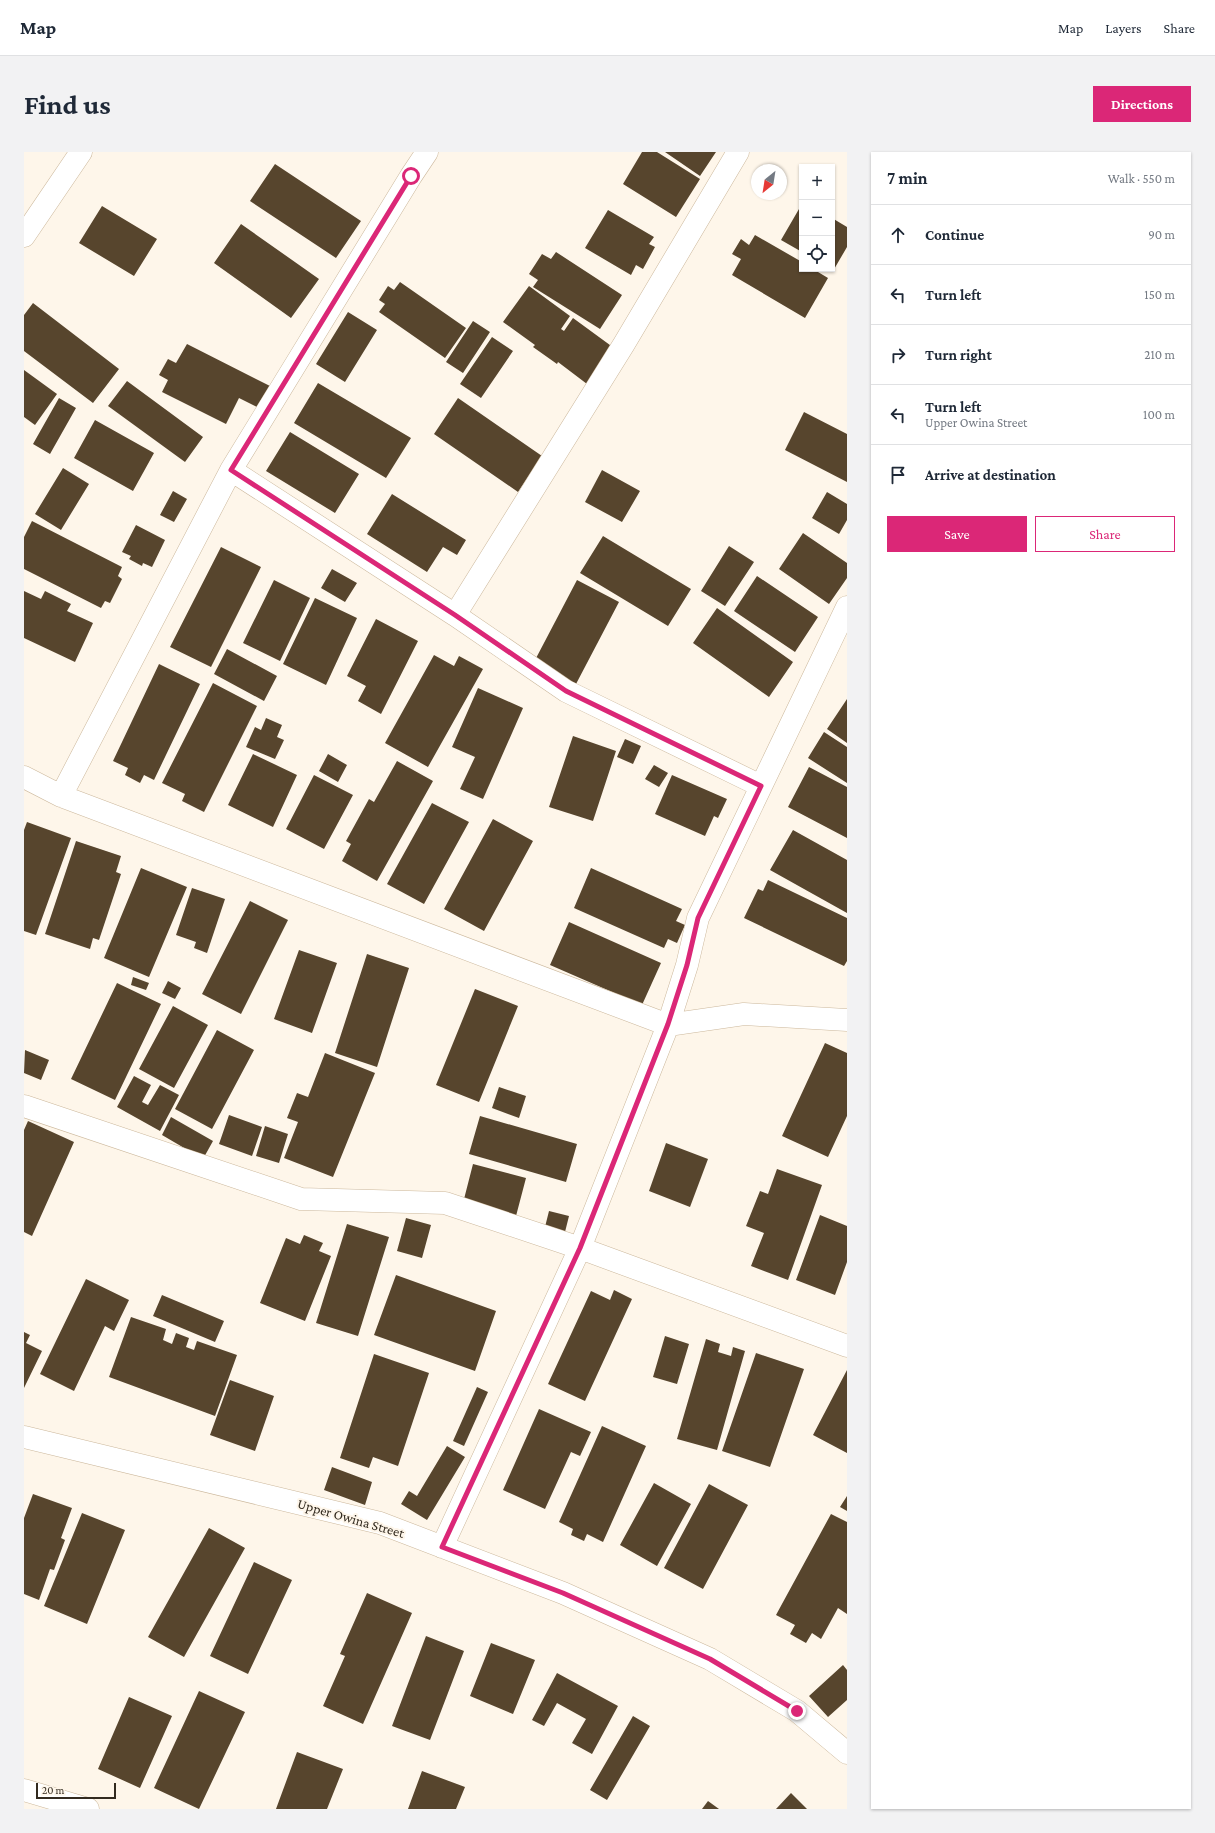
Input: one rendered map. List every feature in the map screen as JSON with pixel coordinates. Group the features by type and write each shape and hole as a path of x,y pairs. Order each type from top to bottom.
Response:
{"street":[{"path":"24,236 81,152"},
{"path":"61,796 231,470 427,152"},
{"path":"455,615 624,344 738,152"},
{"path":"231,470 455,615 566,691 761,786"},
{"path":"442,1547 580,1248 668,1024 687,965 698,918 847,606"},
{"path":"24,778 61,796 668,1024 744,1014 847,1020"},
{"path":"24,1106 301,1198 445,1203 580,1248 847,1346"},
{"name":"Upper Owina Street","path":"24,1437 380,1523 563,1593 710,1659 797,1711 847,1753"},
{"path":"24,1790 88,1809"}],"building":[{"path":"642,152 657,152 700,179 676,217 623,184"},
{"path":"665,152 716,152 700,176"},
{"path":"275,164 361,221 336,258 250,201"},
{"path":"102,206 157,239 134,276 79,243"},
{"path":"799,209 799,250 781,240"},
{"path":"608,210 654,237 649,244 655,247 643,269 636,265 631,275 585,248"},
{"path":"835,220 847,227 847,247 835,268"},
{"path":"241,224 319,279 291,318 214,263"},
{"path":"755,235 799,260 799,272 818,272 828,278 805,318 732,275 741,259 732,254 741,239 749,245"},
{"path":"556,252 622,295 600,329 533,287 538,280 529,274 542,254 551,259"},
{"path":"400,282 466,328 445,358 379,312 385,304 379,300 388,286 394,290"},
{"path":"529,286 570,316 561,329 564,331 573,318 614,348 587,384 558,362 557,364 533,347 535,345 503,322"},
{"path":"33,303 119,369 93,403 24,351 24,315"},
{"path":"348,312 377,330 345,382 316,364"},
{"path":"473,321 490,332 463,373 446,362"},
{"path":"492,337 513,351 481,398 460,384"},
{"path":"187,344 270,386 259,408 239,398 226,424 162,392 168,380 159,375 168,359 176,363"},
{"path":"24,370 57,394 35,425 24,417"},
{"path":"127,381 203,437 185,462 108,406"},
{"path":"318,383 411,438 386,478 294,423"},
{"path":"59,398 76,408 50,454 33,444"},
{"path":"458,398 542,456 518,492 434,434"},
{"path":"804,412 847,434 847,482 785,450"},
{"path":"95,420 154,453 133,491 74,458"},
{"path":"290,432 359,474 335,513 266,471"},
{"path":"63,468 89,484 61,530 35,514"},
{"path":"602,470 640,491 622,522 585,502"},
{"path":"173,491 187,499 174,522 160,515"},
{"path":"827,492 847,504 847,520 839,534 812,518"},
{"path":"392,494 466,540 457,555 443,547 427,572 367,534"},
{"path":"32,521 122,567 118,576 122,579 110,603 105,601 101,608 24,569 24,537"},
{"path":"136,525 165,540 152,567 143,563 142,566 129,559 131,556 122,552"},
{"path":"803,533 847,563 847,578 829,604 779,569"},
{"path":"603,536 691,589 668,626 580,573"},
{"path":"729,546 754,562 725,606 701,591"},
{"path":"221,547 261,567 211,667 170,647"},
{"path":"332,569 357,583 345,602 321,588"},
{"path":"757,576 818,617 795,652 734,611"},
{"path":"274,580 310,598 280,661 243,643"},
{"path":"577,580 619,602 576,684 534,662"},
{"path":"24,591 41,599 45,591 71,604 67,611 93,623 75,662 24,638"},
{"path":"315,598 357,618 326,685 283,664"},
{"path":"717,608 793,662 769,697 693,643"},
{"path":"376,619 418,641 381,714 358,701 366,686 347,676"},
{"path":"227,649 277,676 264,701 214,674"},
{"path":"434,655 454,666 459,656 483,669 428,767 385,743"},
{"path":"159,664 200,684 154,780 144,775 140,783 125,775 128,768 113,761"},
{"path":"213,683 257,706 204,812 182,801 185,794 162,783"},
{"path":"478,688 523,708 483,799 460,789 475,757 452,747"},
{"path":"847,699 847,743 827,729"},
{"path":"266,718 282,725 277,737 284,740 275,759 246,747 255,727 261,730"},
{"path":"824,732 847,747 847,783 808,758"},
{"path":"573,736 616,751 593,821 549,807"},
{"path":"625,739 641,746 633,764 617,757"},
{"path":"253,754 297,775 273,827 228,805"},
{"path":"328,754 347,765 338,782 319,771"},
{"path":"397,761 433,781 377,881 342,861 351,844 346,841 369,799 374,802"},
{"path":"654,765 668,773 659,787 645,779"},
{"path":"809,767 847,787 847,838 788,807"},
{"path":"314,775 353,795 324,849 286,829"},
{"path":"672,775 727,799 718,818 714,816 705,836 655,814"},
{"path":"432,803 469,822 424,904 387,884"},
{"path":"493,819 533,841 484,931 444,909"},
{"path":"27,822 71,838 36,935 24,931 24,830"},
{"path":"793,830 847,860 847,913 770,870"},
{"path":"76,841 121,856 116,872 121,874 99,940 93,938 90,949 45,934"},
{"path":"141,868 187,887 149,977 104,958"},
{"path":"591,868 682,909 676,921 685,925 677,943 668,939 664,948 574,908"},
{"path":"768,880 847,918 847,961 844,966 744,918 758,889 763,891"},
{"path":"192,888 225,899 207,953 194,948 196,942 176,935"},
{"path":"250,901 288,920 241,1014 202,994"},
{"path":"569,922 661,963 642,1005 550,965"},
{"path":"299,950 337,963 312,1033 274,1019"},
{"path":"367,954 409,968 377,1067 335,1053"},
{"path":"133,977 149,983 146,990 131,985"},
{"path":"168,981 181,988 175,999 162,993"},
{"path":"117,983 161,1004 115,1100 71,1079"},
{"path":"475,989 518,1006 479,1102 436,1085"},
{"path":"173,1006 208,1025 174,1088 139,1069"},
{"path":"217,1030 254,1050 212,1129 175,1109"},
{"path":"825,1043 847,1053 847,1116 828,1157 782,1136"},
{"path":"25,1050 49,1060 41,1080 24,1073"},
{"path":"325,1053 375,1073 333,1177 284,1158 298,1122 287,1118 297,1093 308,1097"},
{"path":"134,1076 151,1085 142,1102 148,1105 160,1085 179,1095 160,1131 117,1107"},
{"path":"499,1087 526,1096 519,1118 492,1108"},
{"path":"229,1115 262,1127 252,1156 219,1144"},
{"path":"480,1116 577,1144 566,1182 469,1154"},
{"path":"171,1117 213,1141 203,1159 162,1135"},
{"path":"28,1121 74,1142 32,1236 24,1232 24,1130"},
{"path":"265,1126 288,1134 279,1163 256,1156"},
{"path":"666,1143 708,1159 690,1207 649,1191"},
{"path":"473,1164 526,1178 516,1216 463,1203"},
{"path":"777,1169 822,1185 788,1280 751,1266 764,1233 746,1226 760,1191 768,1194"},
{"path":"549,1211 569,1216 564,1236 544,1231"},
{"path":"820,1215 847,1226 847,1262 835,1295 796,1280"},
{"path":"406,1218 431,1225 422,1258 397,1251"},
{"path":"347,1224 389,1237 358,1336 316,1323"},
{"path":"304,1235 323,1243 319,1251 331,1256 305,1321 260,1303 286,1238 300,1244"},
{"path":"396,1275 496,1311 475,1371 374,1335"},
{"path":"86,1279 129,1300 114,1331 105,1326 74,1391 40,1374"},
{"path":"614,1290 632,1299 585,1401 548,1384 591,1291 610,1300"},
{"path":"162,1295 224,1321 215,1342 153,1316"},
{"path":"131,1317 166,1329 163,1340 172,1344 176,1333 189,1338 186,1347 194,1350 197,1341 237,1355 215,1416 109,1377"},
{"path":"24,1332 30,1335 26,1343 42,1351 24,1388"},
{"path":"665,1336 689,1344 677,1384 653,1377"},
{"path":"706,1339 720,1344 718,1352 731,1356 733,1347 745,1351 717,1450 677,1439"},
{"path":"756,1353 804,1369 770,1467 722,1451"},
{"path":"374,1354 429,1373 398,1466 373,1457 369,1468 340,1458"},
{"path":"847,1370 847,1453 813,1435"},
{"path":"230,1380 274,1396 255,1451 210,1435"},
{"path":"477,1387 488,1392 464,1446 453,1441"},
{"path":"539,1409 591,1432 580,1456 571,1452 545,1509 503,1490"},
{"path":"602,1426 646,1446 603,1542 587,1534 584,1541 571,1535 573,1529 559,1522"},
{"path":"447,1446 465,1457 427,1520 401,1504 409,1491 417,1496"},
{"path":"332,1467 372,1482 365,1505 324,1490"},
{"path":"654,1483 691,1504 657,1566 620,1545"},
{"path":"709,1484 748,1505 703,1589 664,1568"},
{"path":"33,1494 72,1508 61,1538 65,1540 54,1570 50,1569 39,1600 24,1594 24,1518"},
{"path":"847,1496 847,1511 840,1507"},
{"path":"82,1513 125,1530 87,1624 44,1606"},
{"path":"831,1514 847,1522 847,1614 838,1608 821,1639 812,1633 806,1643 790,1634 795,1625 776,1615"},
{"path":"209,1528 245,1548 184,1657 148,1637"},
{"path":"254,1562 292,1580 248,1674 210,1656"},
{"path":"367,1593 412,1613 363,1724 323,1706 345,1656 340,1654"},
{"path":"426,1636 464,1651 430,1740 392,1726"},
{"path":"491,1643 535,1660 513,1714 470,1696"},
{"path":"843,1665 847,1670 847,1700 828,1717 809,1696"},
{"path":"557,1673 618,1706 592,1754 572,1743 586,1719 557,1703 544,1726 532,1720"},
{"path":"199,1691 245,1712 199,1809 154,1788"},
{"path":"129,1697 172,1716 140,1788 98,1769"},
{"path":"633,1716 650,1726 607,1800 590,1790"},
{"path":"297,1752 343,1769 327,1809 276,1809"},
{"path":"422,1771 465,1787 456,1809 408,1809"},
{"path":"791,1793 807,1809 776,1809"},
{"path":"708,1801 719,1809 702,1809"}],"route":[{"path":"411,176 231,470 455,615 566,691 761,786 698,918 687,965 668,1024 580,1248 442,1547 563,1593 710,1659 797,1711"}]}
